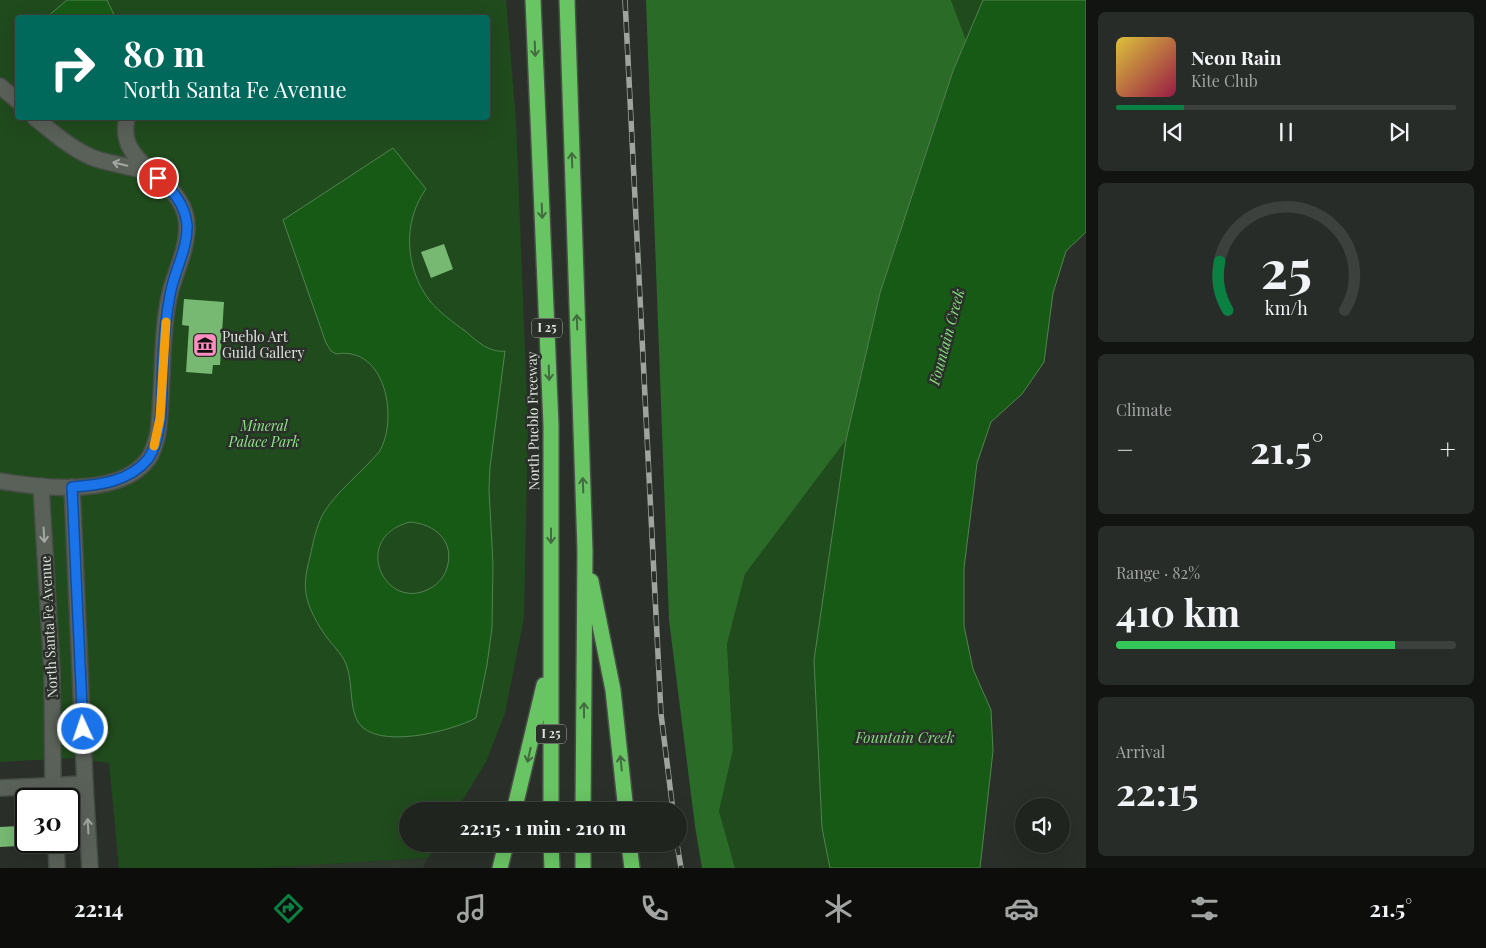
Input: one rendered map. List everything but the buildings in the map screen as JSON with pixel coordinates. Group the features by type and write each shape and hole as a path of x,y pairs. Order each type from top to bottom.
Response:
{"highway":[{"name":"North Pueblo Freeway","path":"533,0 551,425 551,802"},
{"name":"I 25","path":"567,0 585,551 583,802"},
{"path":"585,551 613,690 625,802"},
{"path":"516,802 550,657"},
{"path":"500,868 504,852"},
{"path":"552,852 552,868"},
{"path":"583,852 583,868"},
{"path":"630,852 632,868"}],"street":[{"path":"2,87 15,93"},
{"path":"2,87 15,98"},
{"path":"38,120 74,148 92,157 133,168 158,178"},
{"path":"0,481 42,486 72,487 97,485 124,477 136,471 148,458 155,445 160,418 166,316 171,290 182,257 187,226 185,213 172,190 134,155 125,135 127,120"},
{"name":"North Santa Fe Avenue","path":"42,486 52,672 54,788"},
{"name":"North Santa Fe Avenue","path":"72,487 90,868"},
{"path":"70,788 85,784"},
{"path":"0,788 15,789"},
{"path":"56,853 57,868"}],"shaded area":[{"path":"646,0 951,0 966,40 953,71 880,293 846,440 745,574 727,644 733,750 719,811 735,868 702,868 669,620"},
{"path":"428,858 423,868 262,868"}],"green space":[{"name":"Mineral Palace Park","path":"0,0 506,0 516,121 528,426 524,618 505,713 486,762 462,802 399,802 399,852 431,852 428,858 262,868 119,868 109,763 73,758 0,762"},
{"path":"951,0 983,0 966,40"},
{"path":"846,440 814,660 822,828 830,868 735,868 719,811 733,750 727,644 745,574"}],"water":[{"path":"67,0 107,0 114,15 49,15"},
{"name":"Fountain Creek","path":"983,0 1086,0 1086,232 1066,251 1053,293 1044,362 1022,394 991,422 977,463 964,568 964,626 973,669 991,710 993,751 980,868 830,868 822,828 814,660 846,440 880,293 953,71"},
{"path":"393,148 426,189 418,202 410,231 411,260 415,275 422,288 430,301 438,309 479,342 488,348 505,351 490,467 489,490 493,564 492,627 487,665 476,718 465,723 433,733 415,736 397,737 367,731 355,716 346,663 314,617 306,596 307,568 318,524 328,506 379,452 385,438 388,422 387,405 384,388 377,373 367,361 353,354 336,354 331,351 326,343 283,220","holes":["410,522 419,523 435,530 445,542 449,558 446,572 434,586 427,590 411,593 397,590 387,581 380,569 378,555 382,542 392,530"]}],"railway":[{"path":"625,0 661,714 672,802"},
{"path":"678,852 681,868"}],"slow traffic":[{"path":"154,446 160,418 166,322"}],"place":[{"name":"Pueblo Art Guild Gallery","path":"205,345"}],"route":[{"path":"83,729 72,487 97,485 118,480 136,471 148,458 155,445 160,418 166,316 171,290 180,265 187,226 185,213 180,202 172,190 158,178"}]}
